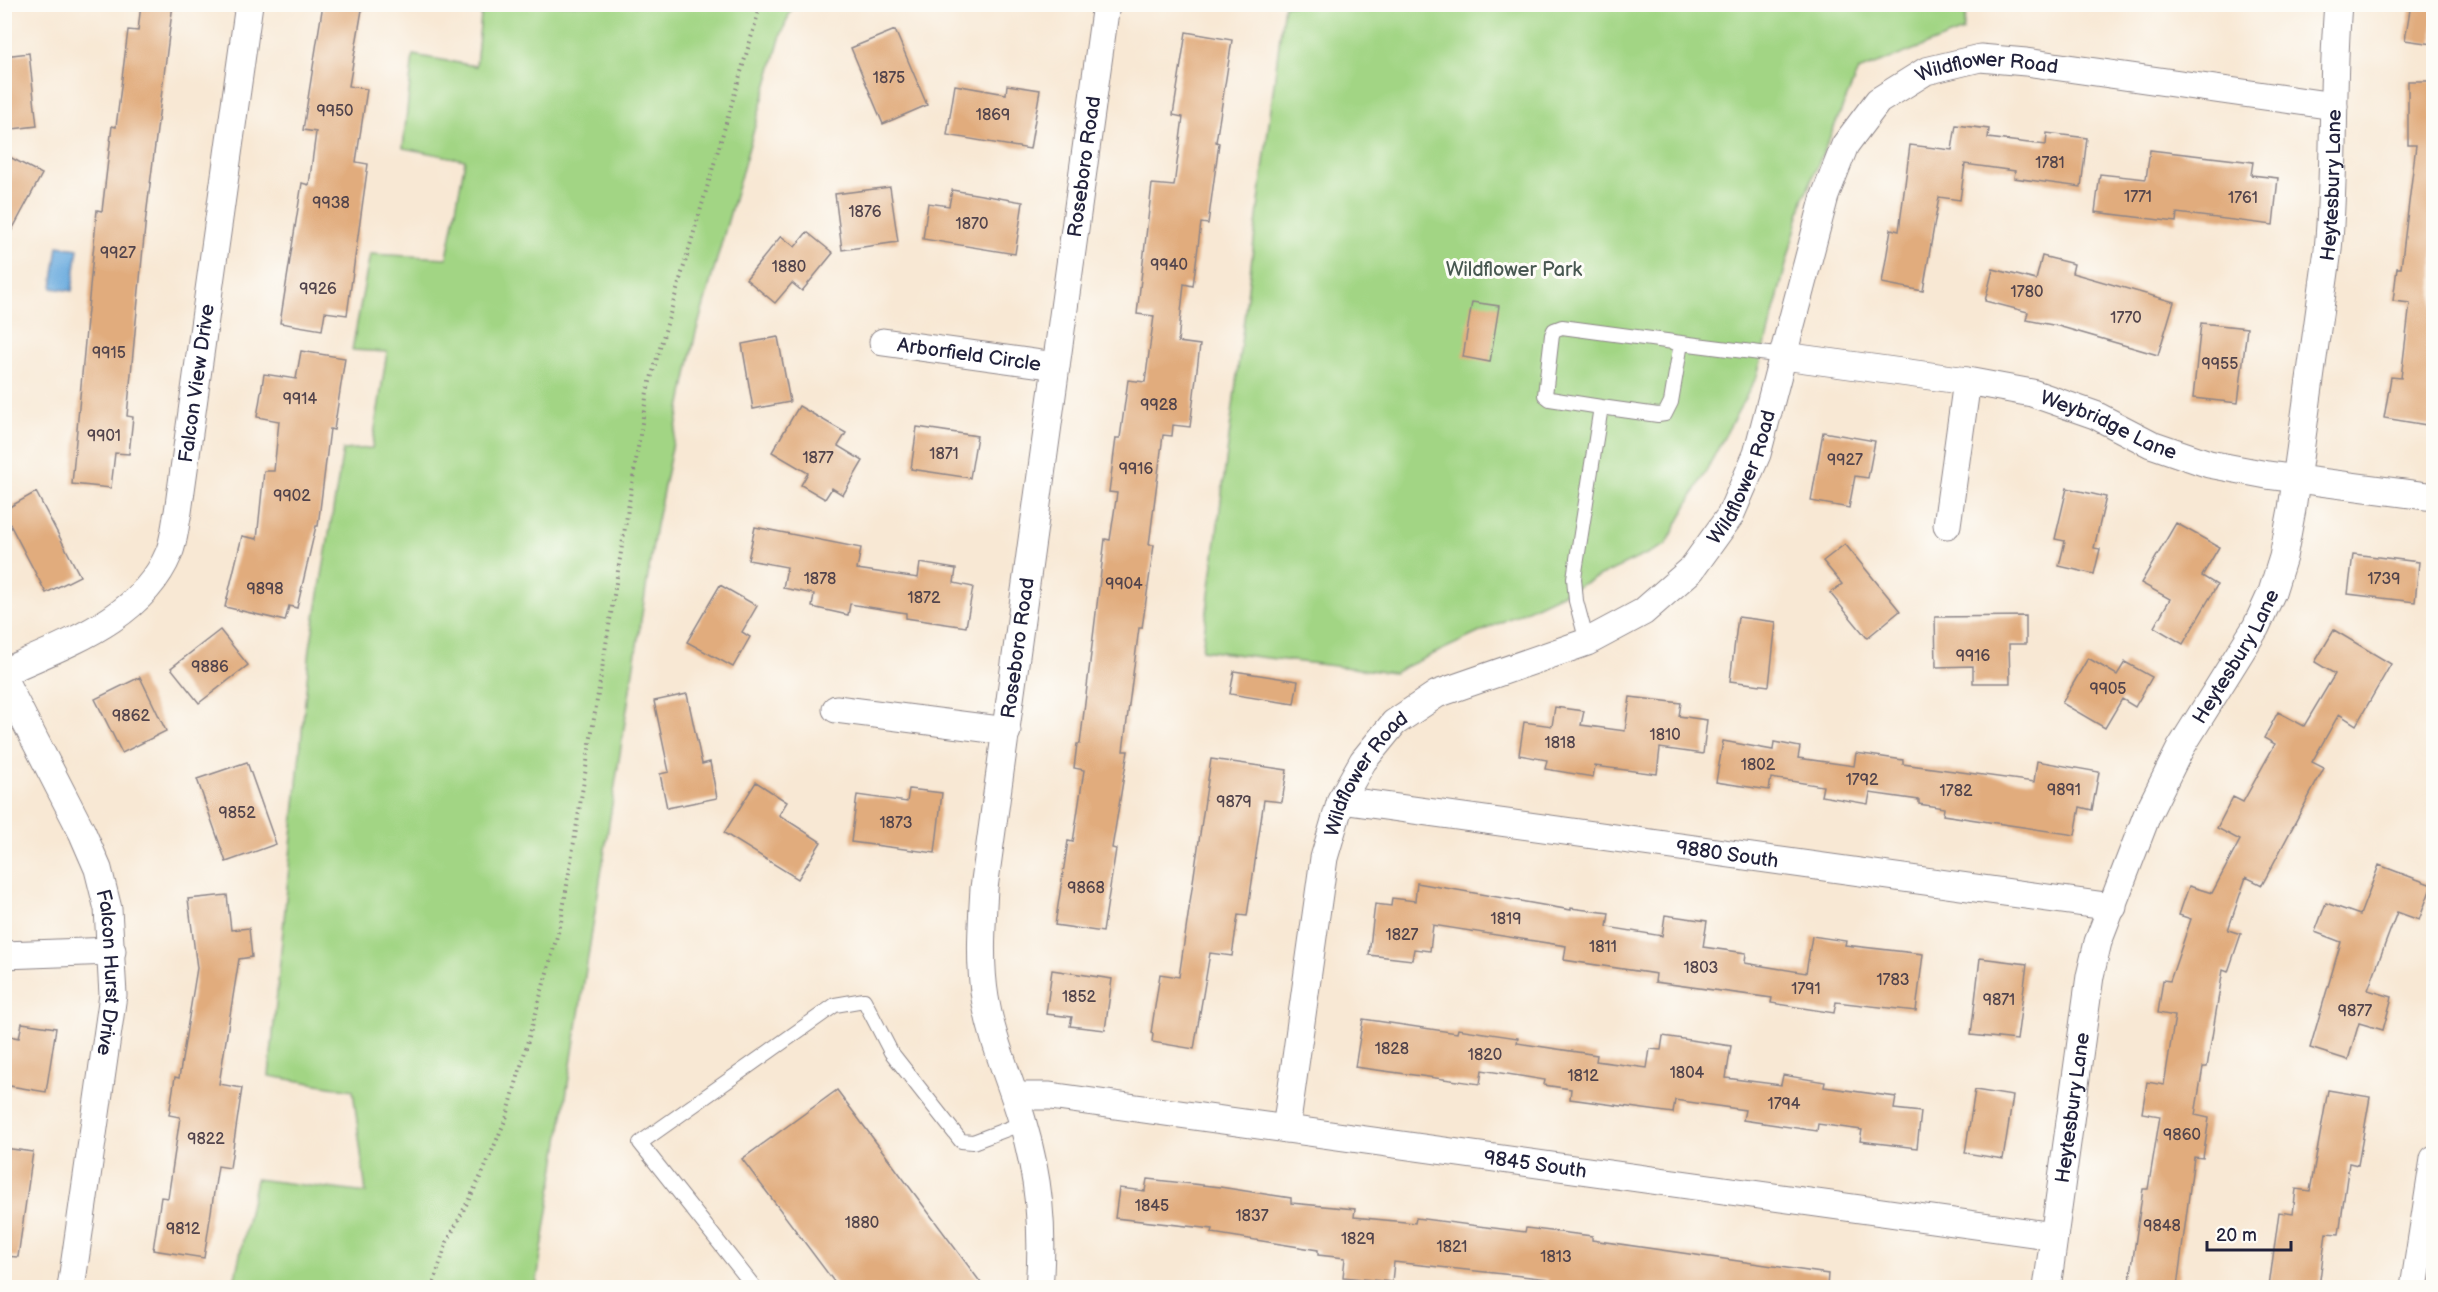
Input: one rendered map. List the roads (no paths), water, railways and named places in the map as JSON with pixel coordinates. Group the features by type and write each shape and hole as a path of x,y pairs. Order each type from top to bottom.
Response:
{"street":[{"name":"Falcon View Drive","path":"4,672 94,630 130,607 153,582 169,552 178,513 249,4"},
{"name":"Roseboro Road","path":"1039,1287 1042,1231 1036,1176 1015,1096 996,1048 985,997 981,943 984,888 1106,4"},
{"name":"Heytesbury Lane","path":"2047,1287 2090,976 2098,942 2147,815 2180,749 2256,627 2272,592 2283,557 2329,240 2332,209 2338,4"},
{"name":"Wildflower Road","path":"1286,1129 1324,858 1341,800 1364,761 1394,723 1437,694 1587,642 1643,612 1691,570 1730,516 1757,454 1825,196 1845,145 1878,101 1926,71 1980,58 2026,62 2334,106"},
{"name":"Arborfield Circle","path":"883,342 1056,366"},
{"name":"Weybridge Lane","path":"1784,356 1967,381 2042,396 2095,415 2151,444 2208,464 2433,497"},
{"path":"1947,525 1967,381"},
{"name":"Falcon Hurst Drive","path":"4,680 82,832 98,869 108,909 113,995 71,1287"},
{"path":"836,709 1007,731"},
{"name":"9880 South","path":"1341,800 2113,908"},
{"path":"4,956 112,951"},
{"name":"9845 South","path":"1015,1096 1050,1096 2054,1236"},
{"path":"2414,1287 2433,1158"}],"lane":[{"path":"1681,343 1671,402 1665,414 1658,415 1550,399 1545,395 1552,335 1554,330 1562,327 1784,356"},
{"path":"1587,642 1576,601 1574,578 1601,407"},
{"path":"755,1287 640,1143 835,1005 864,1000 891,1052 961,1141 974,1142 1023,1123"}],"water":[{"path":"58,246 78,249 72,291 52,288"}],"park label":[{"name":"Wildflower Park","path":"1514,269"}]}
